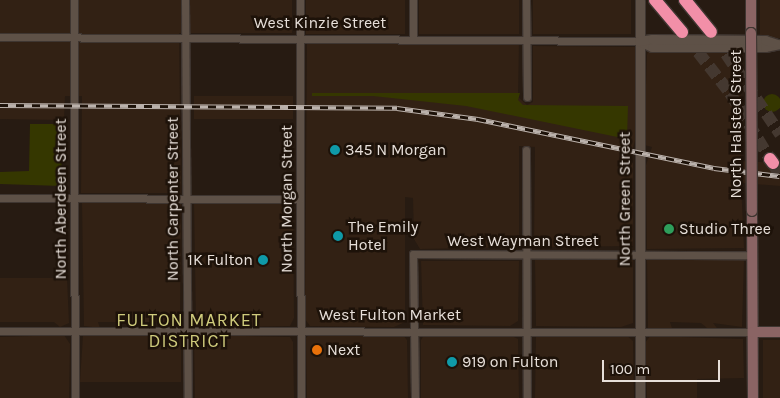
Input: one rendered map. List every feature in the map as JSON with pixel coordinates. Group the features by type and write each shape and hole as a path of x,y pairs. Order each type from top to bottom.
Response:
{"highway":[{"path":"655,0 682,32"},
{"path":"684,0 711,32"}],"main road":[{"name":"North Halsted Street","path":"751,0 753,398"},
{"name":"West Fulton Market","path":"753,332 780,332"}],"street":[{"name":"North Aberdeen Street","path":"74,0 76,398"},
{"name":"North Carpenter Street","path":"185,0 188,398"},
{"name":"North Morgan Street","path":"300,0 301,398"},
{"path":"413,0 414,39"},
{"path":"526,0 527,97"},
{"name":"North Green Street","path":"640,1 640,398"},
{"name":"West Kinzie Street","path":"0,37 516,39 527,42 639,42 652,38 737,40 779,44"},
{"path":"526,150 527,398"},
{"path":"0,198 300,199"},
{"name":"West Wayman Street","path":"414,331 413,254 752,255"},
{"name":"West Fulton Market","path":"0,332 528,330 753,332"},
{"path":"414,331 415,398"}],"shaded area":[{"path":"0,0 292,0 292,33 179,33 181,193 81,193 82,96 65,96 64,120 0,119"},
{"path":"306,0 405,0 405,34 306,34"},
{"path":"419,0 519,0 519,34 419,34"},
{"path":"533,0 631,0 631,34 533,34"},
{"path":"760,0 780,0 780,38 760,38"},
{"path":"307,42 519,43 518,97 527,105 533,102 533,46 635,47 635,140 630,161 633,163 633,246 534,247 535,147 519,146 519,247 420,249 414,239 413,198 405,197 405,322 394,327 310,326 305,319"},
{"path":"655,49 658,52 740,52 741,161 780,163 780,186 741,183 744,248 647,249 646,165 652,147 644,145 647,55 648,51"},
{"path":"312,93 520,93 518,100 523,105 628,106 627,139 466,106 373,96 312,96"},
{"path":"772,94 778,97 781,103 778,109 772,112 766,109 763,103 766,97"},
{"path":"194,96 293,96 293,119 194,119"},
{"path":"30,124 61,124 62,186 0,184 0,172 29,171"},
{"path":"82,202 181,202 180,324 168,327 163,322 98,322 100,328 84,326"},
{"path":"194,202 293,202 294,318 290,326 200,327 196,325"},
{"path":"535,260 633,260 633,323 621,327 536,326"},
{"path":"647,260 744,260 742,327 713,323 717,328 707,328 701,323 670,322 672,328 648,328"},
{"path":"421,261 519,261 518,321 510,326 423,325"},
{"path":"0,278 67,278 69,323 60,327 54,322 0,322"},
{"path":"309,334 403,335 407,340 408,398 307,398 306,338"},
{"path":"625,334 633,341 634,398 535,398 536,335"},
{"path":"64,335 70,344 69,398 0,398 0,337"},
{"path":"83,335 177,335 181,339 181,382 80,382"},
{"path":"201,335 290,337 293,342 294,398 195,398 194,340"},
{"path":"424,335 510,335 518,339 519,398 421,398 421,340"},
{"path":"650,336 743,339 744,378 697,379 697,398 647,398 645,343"},
{"path":"763,340 780,340 780,398 763,398"}],"tunnel":[{"path":"687,38 730,93 770,159"},
{"path":"716,39 780,134"},
{"path":"773,163 780,177"}],"railway":[{"path":"0,105 397,108 478,119 714,168 780,176"}],"place":[{"name":"345 N Morgan","path":"335,150"},
{"name":"Studio Three","path":"669,229"},
{"name":"The Emily Hotel","path":"338,236"},
{"name":"1K Fulton","path":"263,260"},
{"name":"Next","path":"317,350"},
{"name":"919 on Fulton","path":"452,362"}],"district":[{"name":"FULTON MARKET DISTRICT","path":"189,331"}]}
